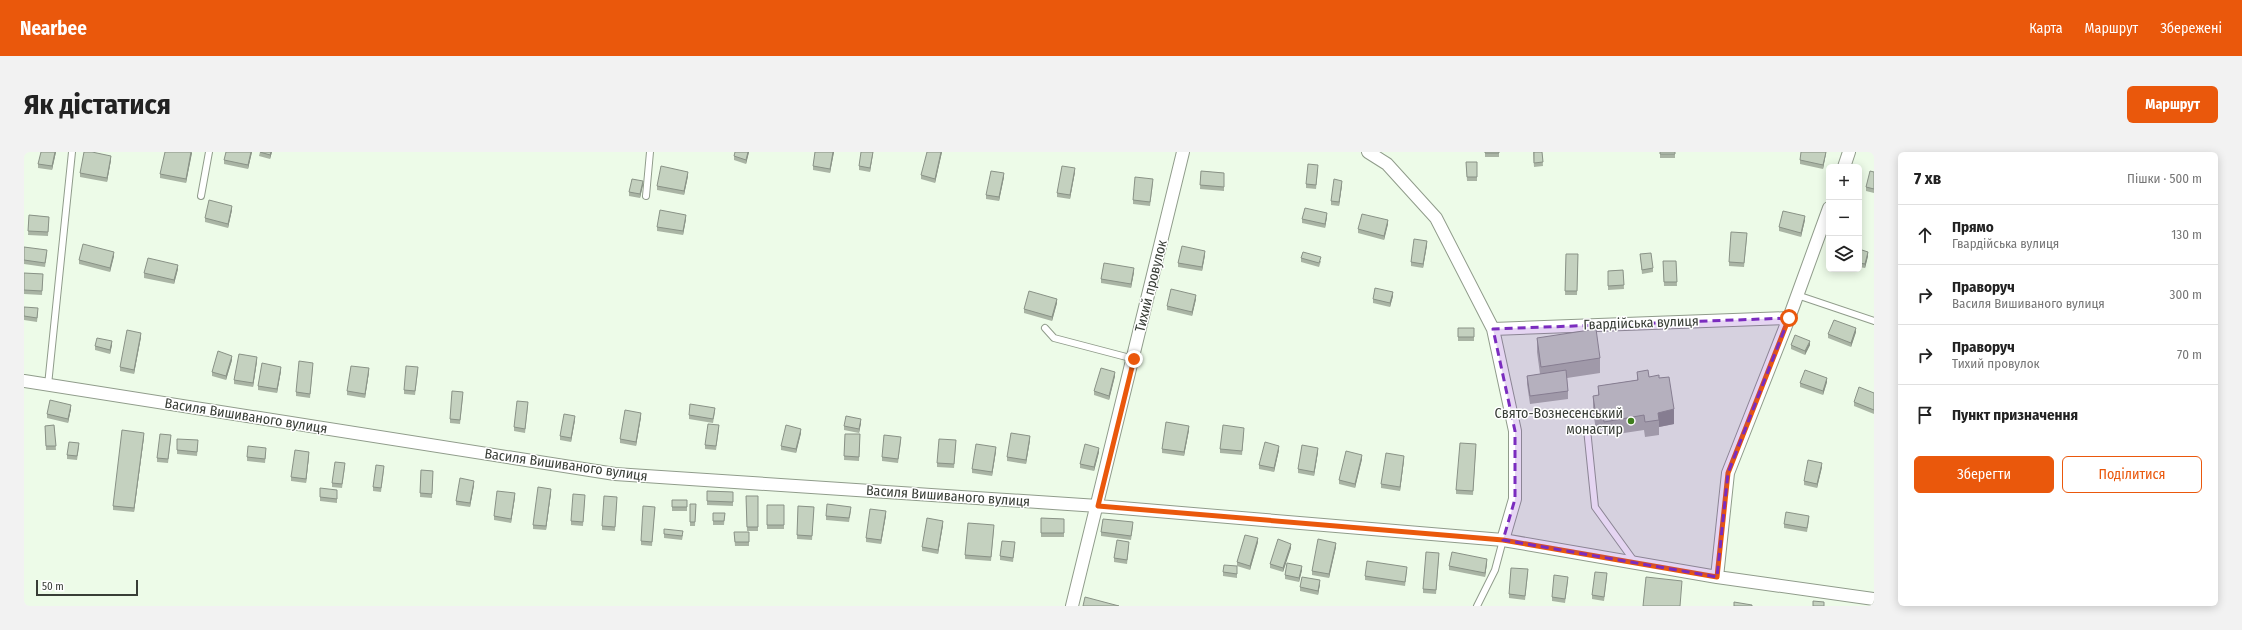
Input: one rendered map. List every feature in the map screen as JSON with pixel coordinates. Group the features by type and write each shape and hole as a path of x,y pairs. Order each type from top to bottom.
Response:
{"street":[{"name":"Тихий провулок","path":"1072,606 1098,506 1184,152"},
{"path":"1368,152 1387,164 1436,218 1493,329 1515,431 1515,499 1503,540"},
{"path":"1845,164 1849,152"},
{"path":"1717,577 1728,473 1789,318 1826,216"},
{"name":"Гвардійська вулиця","path":"1493,329 1789,318"},
{"name":"Василя Вишиваного вулиця","path":"24,381 616,474 1098,506 1503,540 1634,561 1717,577 1874,599"}],"lane":[{"path":"48,385 72,152"},
{"path":"201,196 209,152"},
{"path":"646,196 650,152"},
{"path":"1797,295 1874,321"},
{"path":"1045,328 1054,338 1134,359"},
{"path":"1587,429 1595,507 1634,561"},
{"path":"1477,606 1495,570 1503,540"}],"highlighted area":[{"path":"1789,318 1728,473 1717,577 1503,540 1515,499 1515,431 1493,329"}],"building":[{"path":"41,152 55,152 52,166 38,164"},
{"path":"84,152 111,156 107,178 80,173"},
{"path":"165,152 191,152 186,179 160,174"},
{"path":"226,152 251,152 248,165 224,160"},
{"path":"260,152 271,152 270,155"},
{"path":"735,152 748,152 746,160 734,156"},
{"path":"815,152 833,152 830,169 813,166"},
{"path":"861,152 873,152 870,168 859,166"},
{"path":"927,152 941,152 935,179 921,175"},
{"path":"1499,152 1499,153 1485,153"},
{"path":"1534,152 1542,152 1543,162 1534,163"},
{"path":"1660,152 1675,152 1675,154 1660,154"},
{"path":"1801,152 1826,152 1823,165 1800,160"},
{"path":"1466,162 1477,162 1477,177 1467,177"},
{"path":"1308,164 1318,165 1316,185 1306,184"},
{"path":"661,166 688,172 684,191 657,186"},
{"path":"1062,166 1075,168 1070,195 1057,193"},
{"path":"991,171 1004,173 999,197 986,195"},
{"path":"1201,171 1224,173 1224,187 1200,185"},
{"path":"1870,171 1874,172 1874,189 1866,187"},
{"path":"1135,177 1153,179 1150,202 1133,200"},
{"path":"632,179 643,181 640,194 629,192"},
{"path":"1334,179 1342,181 1339,202 1331,201"},
{"path":"209,200 232,206 228,224 205,218"},
{"path":"1305,208 1327,213 1325,224 1302,219"},
{"path":"660,210 686,215 683,231 657,227"},
{"path":"1783,211 1805,216 1801,233 1779,227"},
{"path":"1362,214 1388,220 1384,236 1358,229"},
{"path":"29,215 49,217 48,232 28,231"},
{"path":"1731,232 1747,233 1744,263 1729,262"},
{"path":"1414,239 1427,241 1423,264 1411,262"},
{"path":"83,244 114,252 110,268 79,260"},
{"path":"1182,246 1205,251 1202,267 1178,263"},
{"path":"24,247 47,250 45,263 24,260"},
{"path":"1862,250 1868,252 1865,264 1862,264"},
{"path":"1303,252 1321,257 1319,263 1301,258"},
{"path":"1651,253 1653,268 1642,270 1640,254"},
{"path":"1566,254 1578,254 1577,291 1565,291"},
{"path":"148,258 178,265 174,280 144,273"},
{"path":"1663,261 1676,261 1677,282 1664,282"},
{"path":"1104,263 1134,268 1131,284 1101,279"},
{"path":"1623,270 1624,285 1608,286 1608,271"},
{"path":"24,273 43,274 42,291 24,290"},
{"path":"1375,288 1393,292 1390,303 1373,299"},
{"path":"1171,289 1196,295 1192,312 1167,306"},
{"path":"1029,291 1057,299 1052,317 1024,309"},
{"path":"24,307 38,308 37,318 24,316"},
{"path":"1834,320 1856,328 1851,343 1828,334"},
{"path":"1458,328 1474,328 1474,337 1458,337"},
{"path":"1596,329 1600,358 1541,367 1537,338"},
{"path":"127,330 141,333 134,370 120,367"},
{"path":"1795,335 1810,341 1805,351 1791,345"},
{"path":"97,338 112,341 110,350 95,346"},
{"path":"218,351 232,356 226,376 212,372"},
{"path":"239,354 257,357 253,383 234,380"},
{"path":"299,361 313,363 310,394 296,392"},
{"path":"262,363 281,367 277,389 258,386"},
{"path":"351,366 369,368 365,394 347,391"},
{"path":"406,366 418,367 415,391 404,390"},
{"path":"1101,368 1115,372 1109,396 1094,391"},
{"path":"1566,370 1568,391 1530,396 1527,376"},
{"path":"1648,370 1649,377 1659,375 1659,378 1669,377 1674,409 1658,413 1659,420 1645,422 1644,415 1604,422 1603,415 1596,416 1593,396 1599,395 1598,386 1638,380 1637,372"},
{"path":"1805,370 1827,378 1823,391 1800,383"},
{"path":"1859,387 1874,393 1874,410 1854,402"},
{"path":"452,391 463,392 460,420 450,419"},
{"path":"50,400 71,405 68,419 47,414"},
{"path":"517,401 528,402 525,429 514,427"},
{"path":"690,404 715,408 713,419 689,415"},
{"path":"625,410 641,413 636,442 620,439"},
{"path":"564,414 575,416 571,438 560,436"},
{"path":"846,416 861,419 859,429 844,426"},
{"path":"1166,422 1189,426 1184,452 1162,449"},
{"path":"708,424 719,425 716,446 705,445"},
{"path":"54,425 56,446 46,446 45,426"},
{"path":"786,425 801,429 796,449 781,446"},
{"path":"1223,425 1244,428 1242,451 1220,449"},
{"path":"122,430 144,433 134,508 113,506"},
{"path":"1011,433 1030,436 1026,460 1007,457"},
{"path":"160,434 171,435 168,459 157,458"},
{"path":"845,434 860,434 859,457 844,456"},
{"path":"884,435 901,437 898,459 882,457"},
{"path":"177,439 198,440 197,452 177,450"},
{"path":"939,439 956,440 954,464 937,463"},
{"path":"69,442 79,443 77,456 67,455"},
{"path":"1265,442 1279,446 1274,468 1259,465"},
{"path":"1460,443 1476,444 1473,491 1456,490"},
{"path":"976,444 996,447 992,472 972,469"},
{"path":"1085,444 1099,448 1094,467 1080,464"},
{"path":"1302,445 1318,448 1314,472 1298,469"},
{"path":"248,446 266,448 265,459 247,457"},
{"path":"295,450 309,452 306,479 291,477"},
{"path":"1346,451 1362,455 1355,484 1339,480"},
{"path":"1386,453 1404,456 1400,487 1381,484"},
{"path":"1808,460 1822,463 1817,484 1804,481"},
{"path":"335,462 345,463 342,484 332,483"},
{"path":"376,465 384,466 381,488 373,487"},
{"path":"421,470 433,471 432,494 420,493"},
{"path":"460,478 474,481 470,503 456,501"},
{"path":"538,487 551,489 546,526 533,525"},
{"path":"320,488 337,490 337,499 320,497"},
{"path":"497,491 515,493 511,519 494,516"},
{"path":"707,491 733,492 733,502 707,501"},
{"path":"573,494 585,495 583,522 571,521"},
{"path":"604,496 617,497 615,527 602,526"},
{"path":"746,496 758,496 758,527 747,527"},
{"path":"672,500 687,500 687,507 672,507"},
{"path":"690,504 696,504 695,522 690,522"},
{"path":"827,504 851,507 849,518 826,516"},
{"path":"767,505 784,505 784,525 767,525"},
{"path":"643,506 655,507 652,542 641,541"},
{"path":"798,506 814,507 812,536 797,535"},
{"path":"870,509 886,511 881,540 866,538"},
{"path":"1786,512 1809,516 1807,528 1784,524"},
{"path":"713,513 725,513 724,521 713,521"},
{"path":"927,518 943,521 938,550 922,547"},
{"path":"1041,518 1064,519 1064,533 1041,533"},
{"path":"1103,519 1133,522 1131,536 1101,532"},
{"path":"968,523 994,525 991,557 965,555"},
{"path":"664,529 683,531 682,536 664,534"},
{"path":"734,532 749,532 749,542 735,542"},
{"path":"1245,535 1258,538 1250,566 1237,562"},
{"path":"1278,539 1291,544 1283,568 1270,564"},
{"path":"1318,539 1336,543 1329,574 1312,571"},
{"path":"1117,540 1129,542 1127,560 1114,558"},
{"path":"1002,541 1015,542 1013,558 1000,556"},
{"path":"1426,552 1439,553 1436,590 1423,589"},
{"path":"1452,552 1487,559 1485,573 1449,566"},
{"path":"1367,561 1407,567 1405,582 1365,576"},
{"path":"1287,563 1302,566 1299,578 1285,575"},
{"path":"1224,565 1237,566 1237,574 1223,572"},
{"path":"1511,568 1528,569 1525,596 1509,594"},
{"path":"1595,572 1607,573 1604,597 1592,595"},
{"path":"1554,575 1568,577 1565,599 1552,597"},
{"path":"1302,577 1320,580 1318,591 1300,587"},
{"path":"1646,577 1682,581 1680,606 1643,606"},
{"path":"1085,597 1119,606 1083,606"},
{"path":"1813,601 1824,602 1824,606 1813,606"},
{"path":"1734,602 1752,605 1752,606 1734,606"}],"place":[{"name":"Cвято-Вознесенський монастир","path":"1631,421"}],"route":[{"path":"1134,359 1098,506 1503,540 1634,561 1717,577 1728,473 1789,318"}]}
